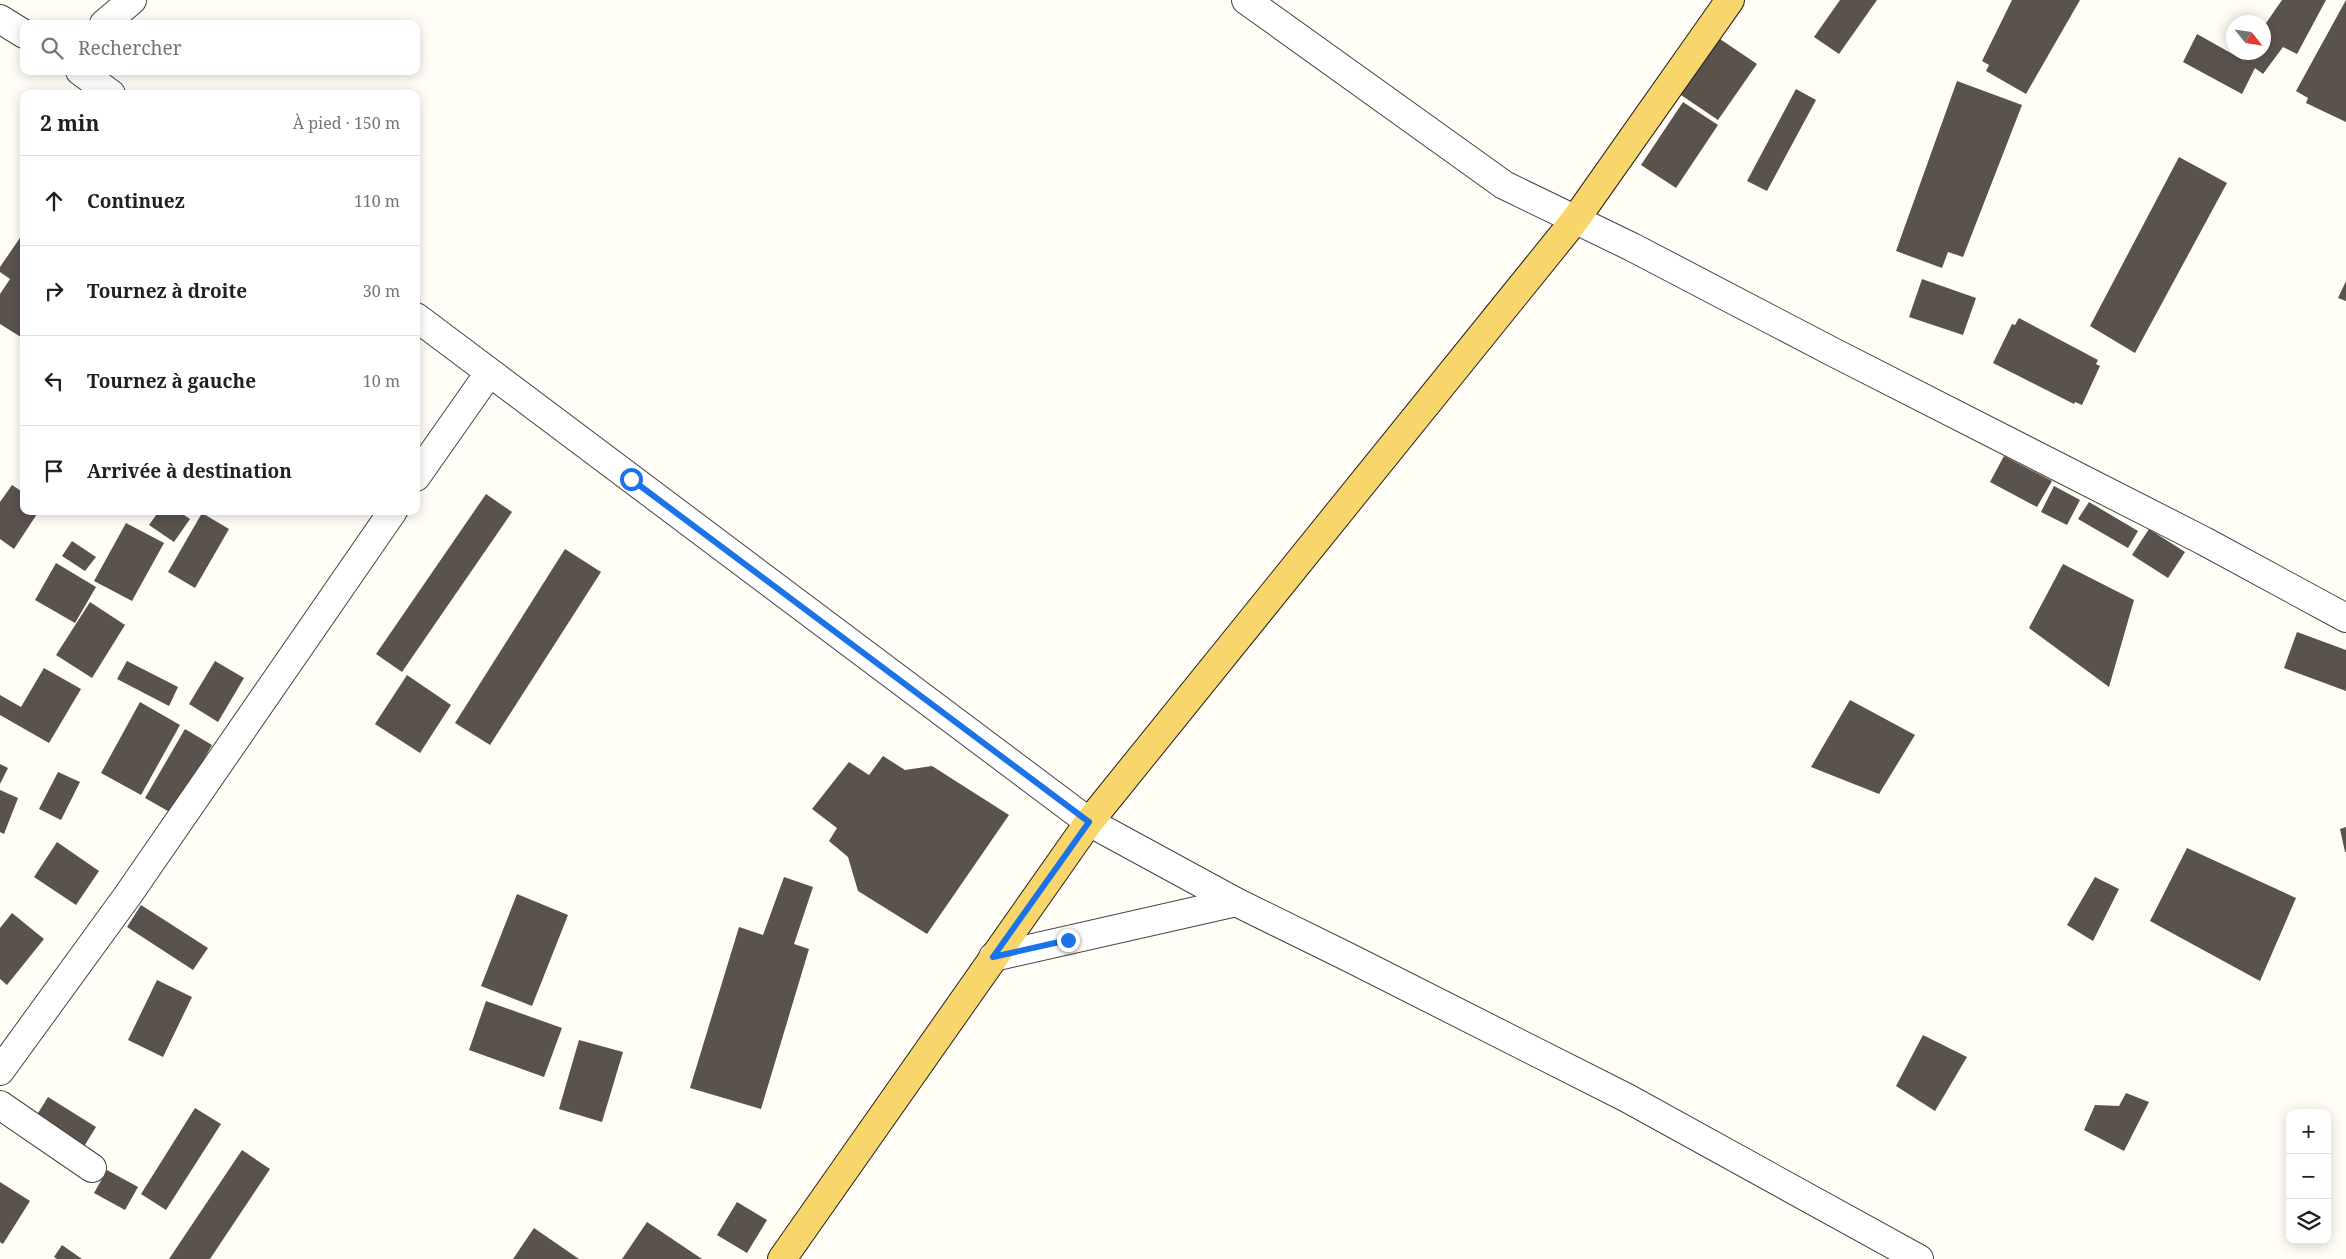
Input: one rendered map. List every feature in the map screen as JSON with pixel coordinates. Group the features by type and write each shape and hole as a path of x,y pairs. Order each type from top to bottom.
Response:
{"main road":[{"path":"782,1259 1089,822 1575,220 1730,0"}],"street":[{"path":"109,20 132,0"},
{"path":"1246,0 1504,185 1632,247 2204,541 2346,618"},
{"path":"0,19 20,32"},
{"path":"85,75 106,90"},
{"path":"420,320 1089,822 1236,902 1627,1098 1919,1259"},
{"path":"420,471 488,373"},
{"path":"0,1071 128,896 390,515"},
{"path":"993,957 1236,902"},
{"path":"0,1105 92,1168"}],"building":[{"path":"1840,0 1877,0 1839,54 1814,37"},
{"path":"2012,0 2080,0 2026,94 1986,71 1989,65 1982,61"},
{"path":"2282,0 2326,0 2297,54 2283,47 2263,74 2255,68 2242,94 2183,62 2197,34 2226,50 2226,60 2271,60 2271,16"},
{"path":"2346,0 2346,122 2306,103 2308,98 2296,91"},
{"path":"1720,39 1757,64 1718,120 1681,95"},
{"path":"1957,81 2022,105 1963,257 1948,252 1942,268 1896,251"},
{"path":"1796,89 1816,100 1767,191 1747,181"},
{"path":"1683,102 1718,125 1676,188 1641,165"},
{"path":"2179,157 2227,183 2135,353 2090,326"},
{"path":"20,238 20,336 0,324 0,294 10,279 0,272 0,267"},
{"path":"1922,279 1976,298 1963,335 1909,317"},
{"path":"2346,281 2346,301 2338,298"},
{"path":"2019,318 2098,360 2096,364 2100,366 2082,405 2075,402 2074,404 1993,363 2012,324 2015,325"},
{"path":"2004,456 2052,481 2037,507 1990,482"},
{"path":"12,485 20,490 20,515 36,515 14,549 0,539 0,502"},
{"path":"2054,486 2080,500 2067,525 2041,512"},
{"path":"486,494 512,512 402,672 376,654"},
{"path":"2089,502 2138,531 2128,548 2078,519"},
{"path":"156,515 184,515 190,519 174,542 149,525"},
{"path":"201,515 205,515 229,529 195,588 168,572"},
{"path":"126,523 164,543 132,601 94,581"},
{"path":"2149,529 2185,552 2168,578 2132,555"},
{"path":"72,541 96,557 85,571 62,556"},
{"path":"565,549 601,572 490,745 455,723"},
{"path":"56,563 96,587 75,623 35,600"},
{"path":"2063,564 2134,600 2109,687 2029,628"},
{"path":"90,602 125,625 92,678 56,655"},
{"path":"2297,632 2346,650 2346,691 2284,668"},
{"path":"127,661 178,687 169,706 117,679"},
{"path":"215,661 244,678 218,722 189,704"},
{"path":"44,668 81,689 49,743 0,715 0,695 21,707"},
{"path":"407,675 451,705 420,753 375,724"},
{"path":"1850,700 1915,735 1879,794 1811,767"},
{"path":"140,702 180,725 141,795 101,773"},
{"path":"185,729 212,745 173,814 145,798"},
{"path":"883,756 905,770 932,766 1009,815 927,934 858,891 848,857 829,841 837,828 812,809 849,762 869,775"},
{"path":"0,764 8,768 0,784"},
{"path":"58,772 80,782 61,820 39,809"},
{"path":"0,790 18,798 4,834 0,832"},
{"path":"2346,827 2346,852 2345,852 2340,829"},
{"path":"57,842 99,871 76,905 34,877"},
{"path":"2187,848 2296,898 2260,981 2150,921"},
{"path":"784,877 813,887 794,944 809,949 761,1109 690,1088 739,927 763,935"},
{"path":"2095,877 2119,889 2093,941 2067,925"},
{"path":"517,894 568,915 532,1006 481,986"},
{"path":"141,905 208,948 193,970 127,927"},
{"path":"12,913 44,939 7,985 0,979 0,928"},
{"path":"157,980 192,997 163,1057 128,1040"},
{"path":"486,1001 562,1028 544,1077 469,1050"},
{"path":"1923,1035 1967,1057 1935,1111 1896,1086"},
{"path":"579,1040 623,1052 602,1122 559,1109"},
{"path":"2126,1093 2149,1102 2124,1151 2084,1130 2095,1105 2119,1106"},
{"path":"48,1097 96,1127 83,1148 35,1118"},
{"path":"195,1108 221,1124 166,1210 141,1194"},
{"path":"242,1150 270,1169 210,1259 169,1259"},
{"path":"107,1170 138,1187 125,1210 94,1193"},
{"path":"0,1182 30,1201 3,1244 0,1242"},
{"path":"737,1202 767,1220 747,1253 717,1235"},
{"path":"647,1222 702,1259 622,1259"},
{"path":"534,1228 579,1259 513,1259"},
{"path":"62,1245 82,1259 57,1259 54,1257"}],"route":[{"path":"631,479 1089,822 993,957 1068,940"}]}
